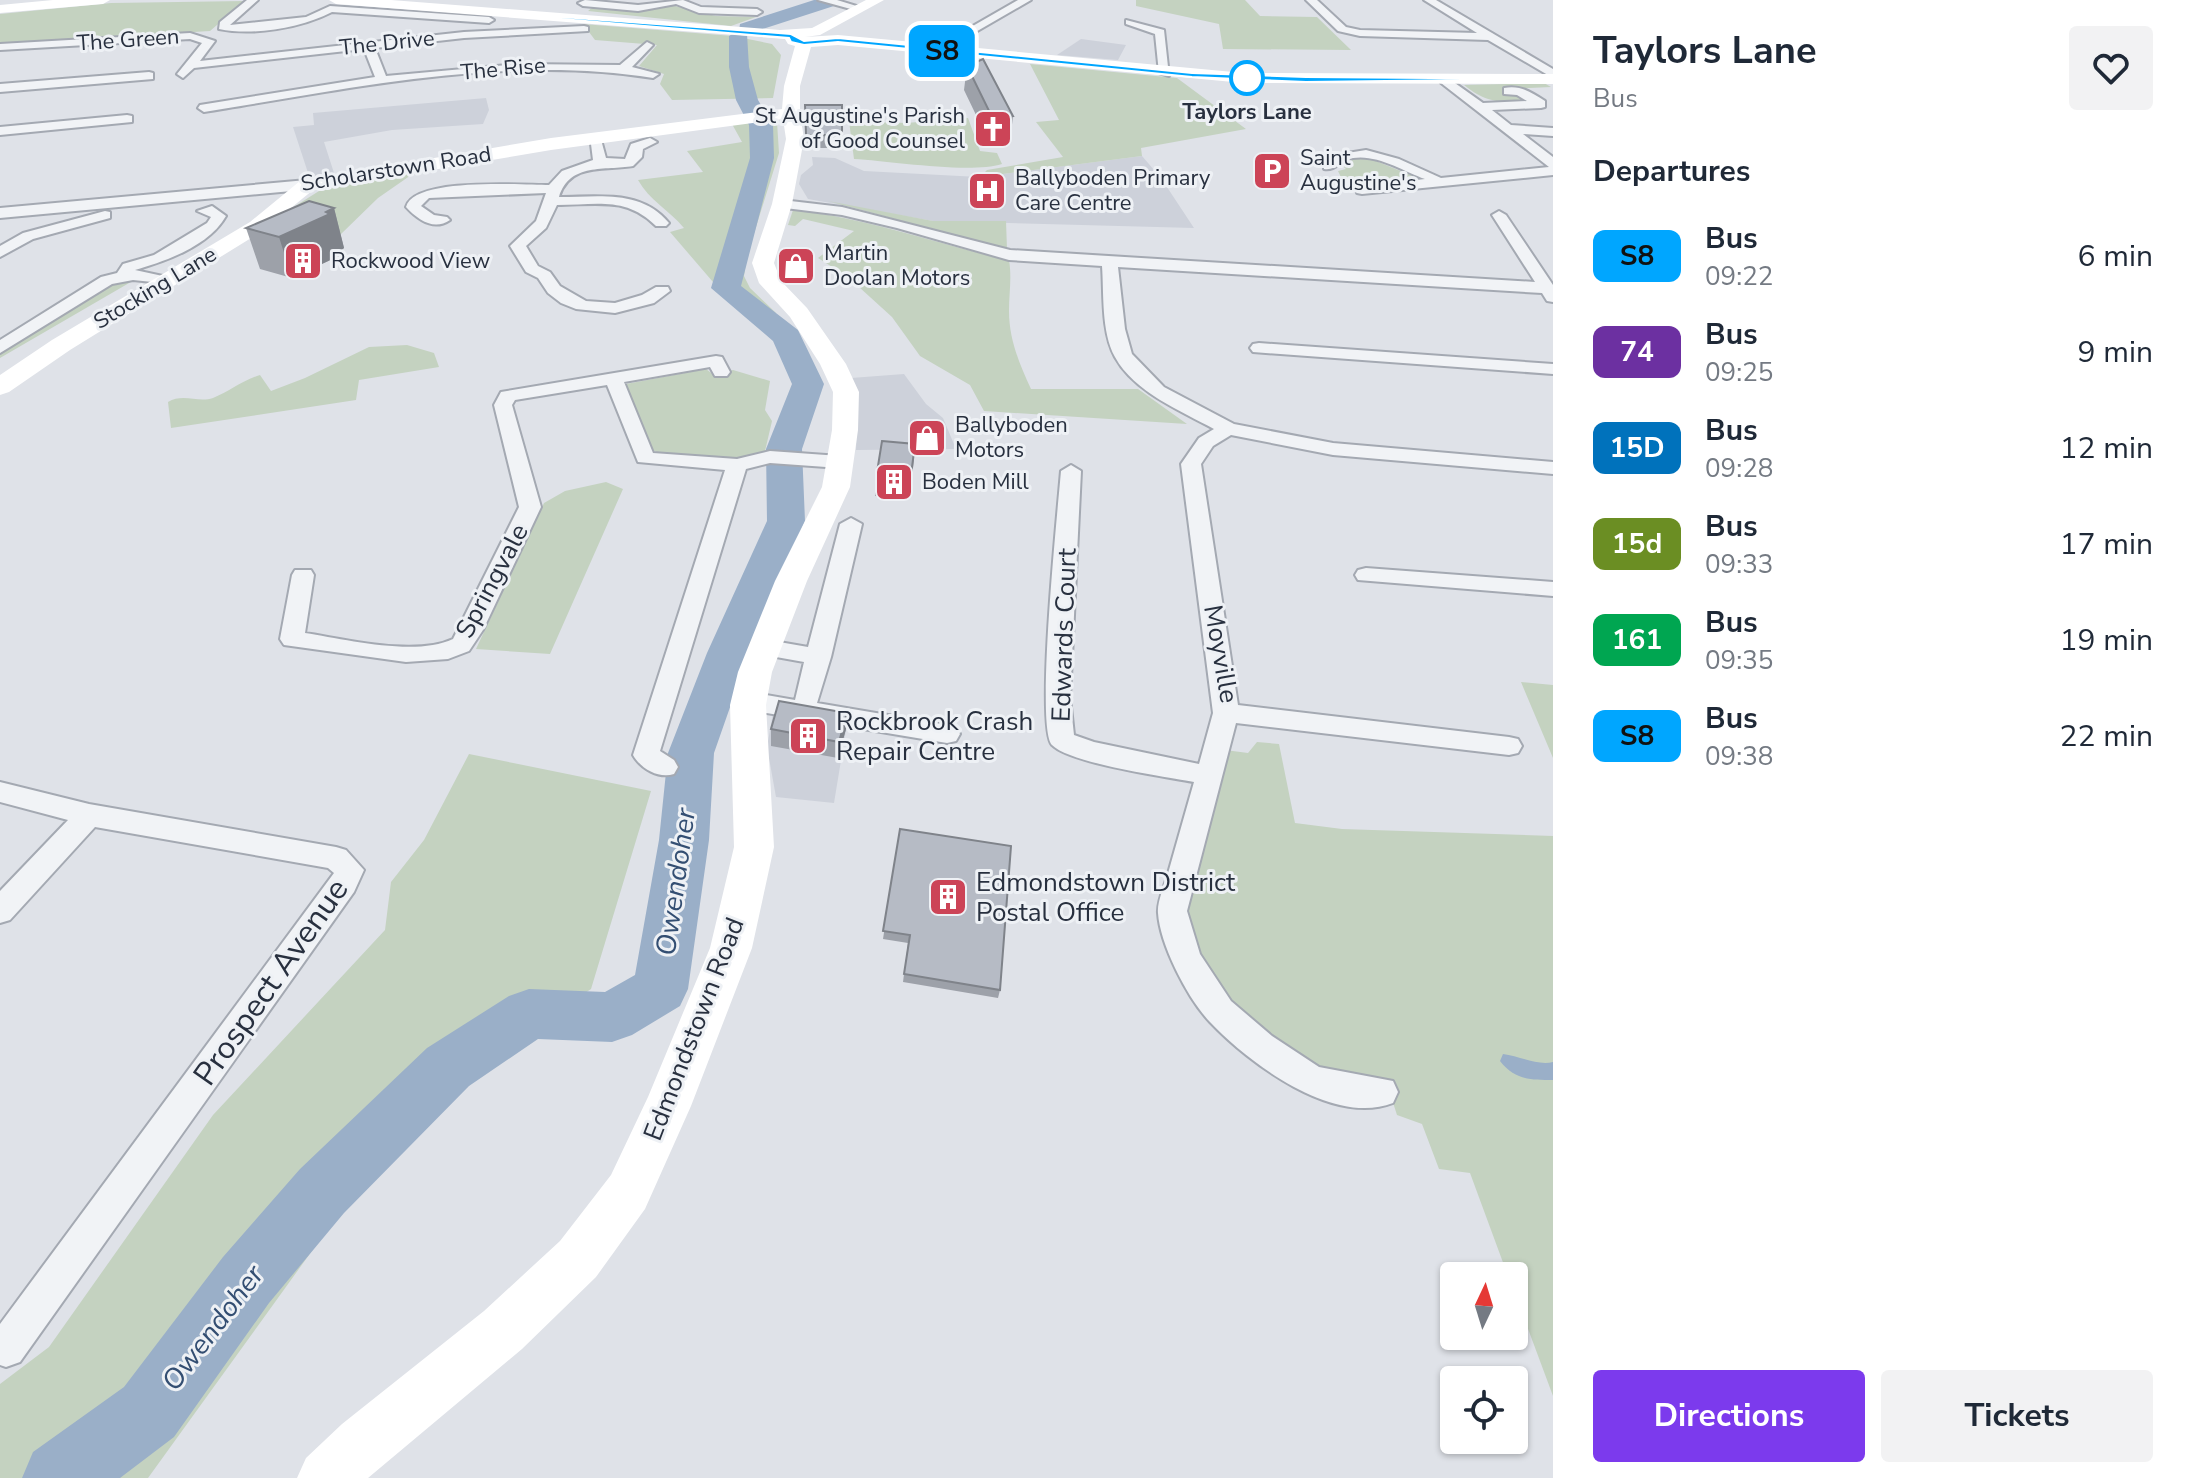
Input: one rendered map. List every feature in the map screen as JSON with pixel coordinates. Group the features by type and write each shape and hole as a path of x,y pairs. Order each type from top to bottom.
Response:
{"main road":[{"path":"0,9 103,0"},
{"path":"809,38 877,0"},
{"path":"333,4 569,17 944,47 1165,73 1306,80 1553,76"},
{"name":"Edmondstown Road","path":"326,1478 362,1444 525,1310 578,1259 628,1192 668,1106 731,948 754,847 749,701 762,647 836,487 846,392 816,336 764,272 764,256 782,204 795,139 791,113 795,68 809,38"},
{"name":"Scholarstown Road","path":"307,185 595,139 791,113"},
{"name":"Stocking Lane","path":"0,387 257,226 307,185"}],"street":[{"path":"224,55 238,53 235,40 223,27 224,24 253,0"},
{"path":"823,0 858,8"},
{"path":"944,47 1026,0"},
{"path":"1311,0 1342,29 1360,33 1488,37"},
{"path":"1429,0 1553,76"},
{"path":"569,17 582,1 638,8 676,1 699,10 757,12"},
{"path":"235,40 309,20 333,4"},
{"path":"302,8 333,4 532,24"},
{"path":"1130,22 1160,32 1165,73"},
{"name":"The Drive","path":"191,65 464,35 584,29"},
{"name":"The Green","path":"0,47 190,36 209,41 181,76"},
{"path":"368,45 382,80"},
{"path":"624,68 647,45"},
{"name":"The Rise","path":"204,108 382,80 545,65 624,68 653,74"},
{"path":"0,88 149,76"},
{"path":"1445,80 1553,164"},
{"path":"1480,107 1541,104 1520,91 1508,91"},
{"path":"0,131 127,119"},
{"path":"1508,129 1553,132"},
{"path":"595,139 600,162"},
{"path":"650,142 636,147 635,157 628,163 600,162 569,172 553,195 540,227 522,239 518,246 532,269 544,275 572,304 612,308 648,299 662,291"},
{"path":"1329,166 1358,152 1442,181"},
{"path":"1362,190 1553,171"},
{"name":"Scholarstown Road","path":"0,213 307,185"},
{"path":"442,220 421,215 413,207 414,202 425,194 443,191 628,201 646,208 661,223"},
{"path":"782,204 842,211 900,224 1009,255 1549,292"},
{"path":"124,276 129,267 160,258 213,226 219,216 212,210 204,211"},
{"path":"0,252 28,236 105,215"},
{"path":"1499,215 1549,292"},
{"path":"1110,262 1116,329 1123,356 1157,391 1228,429 1333,449 1553,468"},
{"path":"0,348 107,280 124,276 166,281"},
{"path":"1259,348 1553,369"},
{"name":"Springvale","path":"303,575 292,639 431,656 461,645 530,507 503,405 508,396 522,391 614,380 716,361 721,372"},
{"path":"614,380 645,458 737,465 770,457 840,462"},
{"name":"Moyville","path":"1228,429 1206,442 1191,464 1226,713 1509,746"},
{"path":"665,767 646,755 737,465"},
{"name":"Edwards Court","path":"1071,471 1057,698 1062,740 1089,751 1211,776"},
{"path":"807,699 851,524"},
{"path":"1366,575 1553,589"},
{"path":"762,647 819,657"},
{"path":"749,701 947,734"},
{"path":"1226,713 1172,911 1186,959 1220,1011 1261,1046 1310,1080 1346,1090 1381,1092"},
{"name":"Prospect Avenue","path":"0,792 89,815 336,858 350,870 335,897 6,1348"},
{"path":"0,911 89,815"}],"shaded area":[{"path":"1081,39 1126,45 1118,60 1057,55"},
{"path":"486,98 489,110 483,124 392,130 324,142 335,176 310,179 293,127 314,125 313,113"},
{"name":"Ballyboden Primary Care Centre","path":"1142,156 1161,178 1194,228 933,221 808,199 799,184 801,175 813,165 812,157 835,158 864,171 979,177"},
{"path":"904,374 926,404 943,418 956,449 856,450 858,399 851,378"},
{"path":"773,713 847,724 834,803 776,797 767,747"}],"green space":[{"path":"1136,0 1245,0 1260,16 1317,17 1351,50 1223,49 1219,24 1136,6"},
{"path":"245,1 210,31 0,44 0,14 111,3"},
{"path":"671,5 716,16 756,17 731,26 588,11 594,6 642,10"},
{"path":"583,24 733,36 772,44 781,55 773,98 672,100 660,84 664,74 639,66 657,45 595,40"},
{"path":"1030,64 1177,78 1246,129 1141,148 1142,156 980,177 987,170 1063,157 1036,122 1059,120"},
{"path":"1544,83 1551,87 1507,89 1525,102 1500,102 1464,85"},
{"path":"968,118 980,151 997,153 1002,164 970,168 854,159 849,121 906,123"},
{"path":"777,122 779,153 747,256 744,276 750,288 776,313 752,318 719,289 670,232 684,228 638,180 703,172 687,151 742,142 732,124"},
{"path":"1348,157 1366,157 1418,178 1416,181 1347,190 1338,171 1346,169 1339,162 1348,160"},
{"path":"414,173 378,198 340,235 265,225 327,186"},
{"path":"828,201 933,221 1006,221 1007,249"},
{"path":"793,210 875,225 1009,260 1011,331 1031,389 1138,389 1187,424 984,411 970,385 920,356 892,317 848,277 818,258 854,231 803,219 795,226 788,225"},
{"path":"136,279 0,358 0,353 110,282"},
{"path":"407,345 434,353 439,367 359,380 356,400 171,428 168,402 174,399 213,398 260,375 271,391 369,347"},
{"path":"706,369 714,375 733,370 770,381 765,410 772,421 765,451 723,460 690,460 649,448 626,384"},
{"path":"606,482 623,489 550,654 476,649 544,503 565,491"},
{"path":"1521,682 1553,685 1553,758"},
{"path":"1257,742 1279,744 1295,823 1342,829 1553,836 1553,1396 1528,1329 1528,1262 1503,1262 1470,1173 1439,1169 1422,1124 1397,1115 1386,1081 1336,1082 1224,1005 1194,955 1180,911 1225,750 1248,753"},
{"path":"469,754 651,791 591,989 491,1055 366,1176 148,1478 0,1478 0,1384 49,1347 213,1115 385,930 391,882 424,840"}],"water":[{"path":"1503,1054 1535,1062 1553,1062 1553,1080 1530,1079 1511,1072 1500,1061"}],"building":[{"path":"983,59 1013,116 992,117 967,66"},
{"path":"805,105 842,105 842,135 806,135"},
{"path":"309,201 334,208 326,212 330,214 279,237 246,228"},
{"path":"882,441 915,444 911,475 877,472"},
{"path":"779,701 847,713 839,742 771,729"},
{"name":"Edmondstown District Postal Office","path":"900,829 1011,846 1000,990 904,974 910,935 883,931"}],"waterway":[{"name":"Owendoher","path":"747,28 833,0"},
{"name":"Owendoher","path":"59,1478 149,1412 246,1280 322,1191 448,1067 529,1014 612,1017 660,989 684,840 691,753 728,653 786,521 784,449 808,384 787,337 726,288 762,158 761,125 747,100 739,67 739,36"}],"bus line":[{"name":"S8","path":"337,0 791,36 794,41 804,43 819,43 828,39 1192,75 1306,80 1553,79"}],"place":[{"name":"Taylors Lane","path":"1247,78"},
{"name":"St Augustine's Parish of Good Counsel","path":"993,129"},
{"name":"Saint Augustine's","path":"1272,171"},
{"name":"Ballyboden Primary Care Centre","path":"987,191"},
{"name":"Rockwood View","path":"303,261"},
{"name":"Martin Doolan Motors","path":"796,266"},
{"name":"Ballyboden Motors","path":"927,438"},
{"name":"Boden Mill","path":"894,482"},
{"name":"Rockbrook Crash Repair Centre","path":"808,736"},
{"name":"Edmondstown District Postal Office","path":"948,897"}]}
